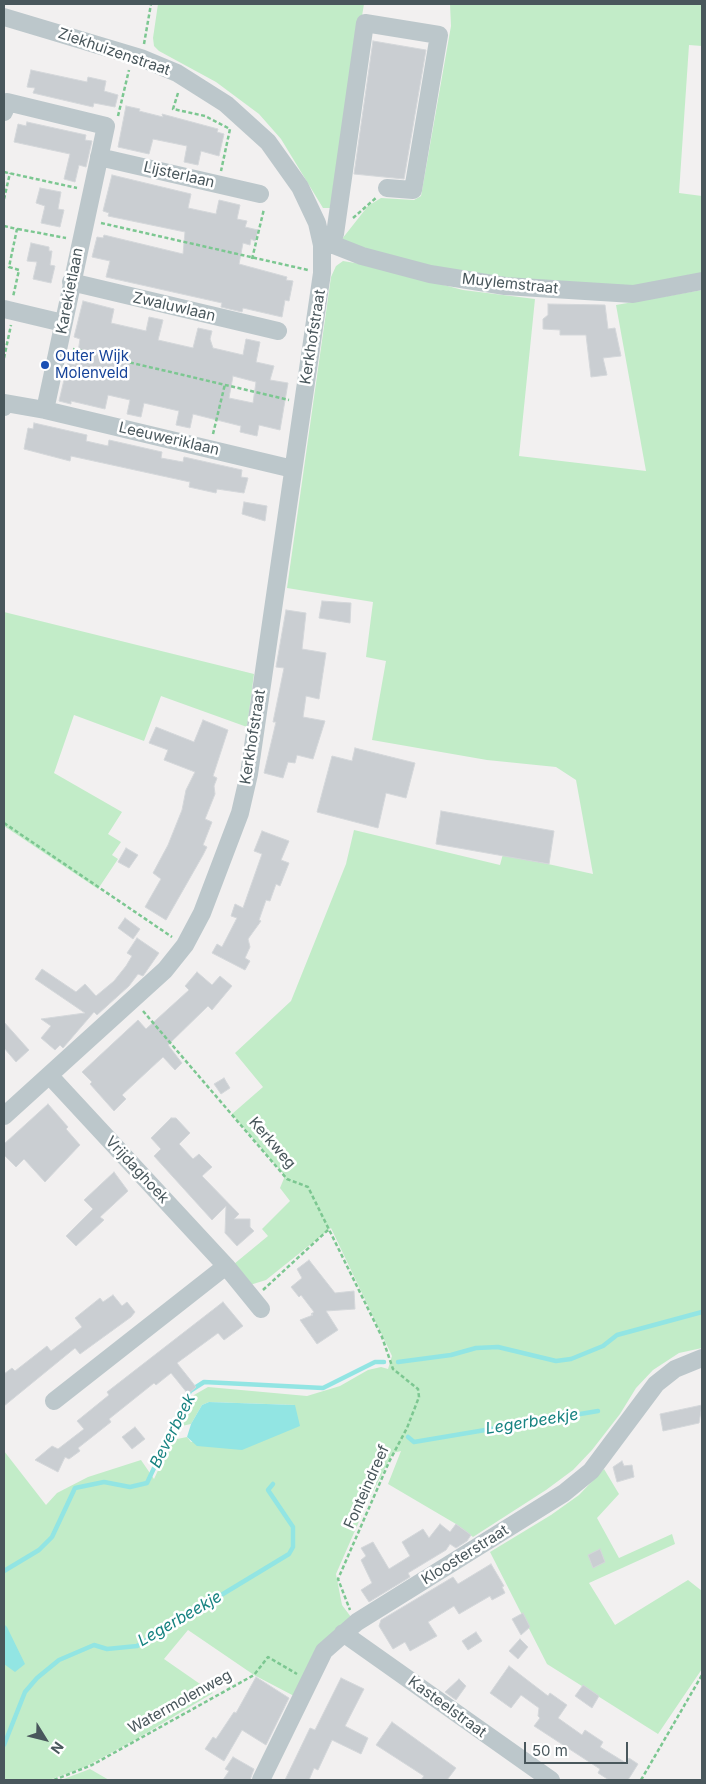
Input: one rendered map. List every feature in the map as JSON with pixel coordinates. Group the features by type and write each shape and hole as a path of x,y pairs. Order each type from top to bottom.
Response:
{"street":[{"name":"Ziekhuizenstraat","path":"4,17 137,57 183,77 226,104 268,142 300,187 317,223 322,245 322,273"},
{"path":"335,234 365,23 439,35 413,190 387,188"},
{"path":"4,112 7,102 106,126"},
{"name":"Karekietlaan","path":"45,410 106,126"},
{"name":"Lijsterlaan","path":"99,157 260,194"},
{"name":"Muylemstraat","path":"322,245 334,245 362,256 430,274 505,286 633,294 702,281"},
{"name":"Kerkhofstraat","path":"4,1116 165,970 185,945 202,913 240,813 247,782 322,273"},
{"name":"Zwaluwlaan","path":"71,282 278,331"},
{"path":"9,310 63,323"},
{"path":"4,407 5,403 45,410"},
{"name":"Leeuweriklaan","path":"45,410 293,469"},
{"name":"Vrijdaghoek","path":"49,1075 226,1266 257,1304"},
{"path":"54,1401 226,1266"},
{"name":"Kloosterstraat","path":"261,1780 324,1651 357,1622 564,1493 591,1471 656,1384 675,1369 702,1358"},
{"name":"Kasteelstraat","path":"343,1633 551,1780"}],"path":[{"path":"106,126 118,118 151,4"},
{"path":"183,77 173,109 205,116 230,129 218,184"},
{"path":"4,172 91,192"},
{"path":"4,199 10,173"},
{"path":"252,259 267,195 260,194"},
{"path":"85,219 288,266"},
{"path":"4,226 80,240"},
{"path":"4,358 9,310 19,270 9,267 17,229"},
{"path":"59,346 276,397"},
{"path":"209,448 225,384"},
{"path":"4,823 185,945"},
{"name":"Kerkweg","path":"133,998 287,1179 308,1187 382,1337 393,1369"},
{"path":"257,1304 328,1230"},
{"name":"Fonteindreef","path":"357,1622 338,1579 389,1462 407,1428 419,1397 418,1389 393,1369"},
{"name":"Watermolenweg","path":"54,1780 92,1765 254,1675 268,1657 309,1681"},
{"path":"641,1780 702,1675"}],"green space":[{"path":"158,4 364,4 330,208 323,208 281,139 259,114 216,82 159,51 154,46 153,38"},
{"path":"450,4 702,4 702,46 689,45 679,193 702,196 702,275 628,288 492,279 373,253 342,239 368,206 381,198 414,200 421,196 451,26"},
{"path":"343,261 367,265 463,290 535,299 519,456 646,471 616,305 702,290 702,1348 679,1353 653,1370 636,1388 620,1414 592,1450 573,1470 546,1490 473,1537 456,1524 388,1484 401,1451 393,1453 368,1501 336,1574 342,1605 351,1617 294,1696 254,1675 188,1630 164,1659 213,1693 85,1767 49,1780 4,1780 4,1451 46,1505 57,1493 88,1477 141,1460 154,1479 172,1440 187,1437 191,1442 295,1405 209,1402 202,1405 191,1424 177,1427 186,1405 194,1395 208,1387 307,1396 340,1386 368,1370 381,1367 388,1369 392,1356 331,1228 266,1280 250,1285 234,1264 268,1236 262,1229 290,1201 280,1188 285,1176 232,1114 263,1087 235,1053 291,1001 346,864 354,830 500,865 503,854 593,874 576,780 556,767 487,760 372,740 386,661 366,657 373,602 287,588 331,277 336,266"},
{"path":"4,612 254,674 247,727 161,696 144,741 74,715 54,773 122,812 108,834 121,842 112,855 118,859 98,889 4,826"},
{"path":"604,1469 619,1494 597,1518 619,1558 672,1534 675,1544 589,1583 615,1625 688,1580 702,1591 702,1669 658,1734 547,1664 490,1552 551,1515 579,1495"},
{"path":"90,1769 109,1780 61,1780"}],"water":[{"path":"209,1402 295,1405 300,1426 242,1450 197,1446 187,1437 191,1424 202,1405"},
{"path":"4,1624 25,1664 15,1672 4,1664"}],"building":[{"path":"373,41 426,50 404,179 354,174"},
{"path":"31,70 87,82 88,77 106,81 104,91 118,95 115,107 94,103 93,107 33,93 35,88 27,87"},
{"path":"126,106 163,117 162,114 218,129 217,132 224,134 219,156 201,151 198,165 184,162 187,146 153,139 149,154 118,147"},
{"path":"27,122 86,135 85,140 92,141 86,167 79,165 75,182 64,179 70,154 14,142 18,124 26,126"},
{"path":"112,175 191,194 188,208 216,214 219,200 240,205 237,219 247,221 245,227 258,230 255,241 251,239 250,245 243,243 239,264 287,277 286,280 293,281 289,301 285,300 282,317 243,308 242,312 221,307 222,303 106,277 110,261 92,257 97,237 103,238 104,235 183,254 185,232 108,216 109,213 103,211"},
{"path":"40,188 61,192 58,209 64,210 60,227 41,223 45,206 36,203"},
{"path":"31,243 49,247 49,251 52,251 50,265 55,266 51,283 33,279 37,262 27,261"},
{"path":"83,301 114,309 111,323 146,331 149,317 163,320 158,340 193,348 198,328 212,331 210,339 213,348 243,355 246,339 260,342 256,362 274,366 270,380 288,383 280,430 259,425 257,436 240,432 241,426 193,414 190,428 176,425 179,411 144,403 141,417 127,414 130,400 108,395 105,409 71,401 71,404 59,401 68,363 75,365 80,339 74,337","holes":["233,376 256,382 253,403 229,398"]},
{"path":"548,304 605,305 608,329 615,328 621,356 603,358 607,375 591,377 586,335 560,335 560,330 543,329 543,319 548,315"},
{"path":"34,423 87,435 86,441 108,446 109,440 162,452 161,458 183,462 184,457 242,470 241,477 248,478 244,493 217,489 216,493 189,487 190,482 71,456 70,461 24,449 28,428 33,429"},
{"path":"244,502 267,506 265,521 242,514"},
{"path":"322,601 351,603 350,623 319,618"},
{"path":"286,610 306,613 302,649 326,653 319,699 306,696 303,717 325,721 313,759 297,755 295,763 288,762 283,778 264,773 276,722 273,722 284,668 276,667"},
{"path":"203,720 228,730 213,776 217,778 214,786 215,794 205,819 212,822 203,845 207,847 166,920 145,907 161,879 153,873 168,845 182,810 186,790 195,772 164,760 168,750 149,743 156,727 194,742"},
{"path":"355,748 415,763 406,798 386,793 378,828 317,812 332,756 352,761"},
{"path":"441,811 554,831 549,864 436,844"},
{"path":"262,831 289,841 281,860 289,863 280,886 276,884 270,901 266,900 259,920 261,921 248,939 250,947 245,958 250,961 245,970 212,953 217,944 222,947 237,918 231,916 235,904 243,908 262,854 254,851"},
{"path":"126,848 138,855 129,868 118,862"},
{"path":"125,918 140,929 133,939 118,928"},
{"path":"137,938 159,953 143,976 138,974 129,986 97,1015 94,1012 63,1048 60,1045 55,1050 41,1038 51,1026 41,1019 85,1013 35,979 42,969 76,992 85,984 96,996 114,981 126,966 132,956 127,953"},
{"path":"197,972 212,985 220,976 232,986 212,1010 208,1006 168,1045 182,1063 175,1070 163,1057 122,1095 126,1099 114,1111 82,1072 138,1020 146,1029 189,990 185,986"},
{"path":"4,1022 29,1050 16,1062 4,1048"},
{"path":"224,1078 230,1088 221,1094 214,1084"},
{"path":"48,1104 68,1127 66,1129 80,1145 45,1182 24,1159 16,1167 4,1155 4,1144"},
{"path":"171,1118 176,1118 190,1133 179,1144 193,1159 199,1154 212,1167 202,1176 239,1214 234,1219 250,1219 250,1227 254,1231 237,1246 225,1233 226,1206 212,1220 154,1156 161,1149 151,1138"},
{"path":"114,1172 128,1191 100,1217 104,1220 76,1246 66,1236 93,1209 84,1200"},
{"path":"309,1260 335,1293 354,1291 355,1309 326,1311 338,1330 317,1344 300,1320 313,1315 311,1314 314,1312 301,1295 299,1297 291,1287 302,1278 297,1269"},
{"path":"113,1295 122,1306 127,1302 135,1312 131,1317 80,1354 75,1348 4,1406 4,1374 12,1368 15,1371 47,1346 51,1351 82,1327 75,1318 100,1298 103,1302"},
{"path":"223,1302 243,1326 224,1340 218,1333 177,1363 196,1387 188,1394 171,1373 156,1385 154,1383 109,1419 111,1422 78,1448 80,1451 69,1459 65,1457 58,1472 35,1460 52,1446 58,1449 84,1429 77,1421 109,1395 107,1392"},
{"path":"702,1405 699,1423 663,1431 660,1414"},
{"path":"135,1427 145,1439 132,1449 122,1437"},
{"path":"622,1461 624,1466 632,1465 634,1477 617,1482 613,1467"},
{"path":"440,1524 450,1532 456,1524 471,1535 467,1541 456,1548 450,1544 446,1550 408,1573 410,1577 369,1602 361,1590 372,1583 361,1560 366,1556 361,1548 373,1542 389,1569 410,1556 402,1542 423,1529 429,1538"},
{"path":"600,1549 605,1562 593,1568 588,1555"},
{"path":"491,1564 504,1586 502,1587 505,1593 492,1600 490,1596 459,1614 454,1606 428,1622 437,1636 410,1651 405,1642 393,1649 379,1626 381,1620 453,1577 458,1584"},
{"path":"523,1613 530,1627 521,1635 512,1619"},
{"path":"476,1632 482,1641 468,1650 462,1641"},
{"path":"520,1639 528,1647 518,1659 509,1651"},
{"path":"509,1666 548,1696 550,1693 567,1705 558,1718 582,1735 585,1730 603,1742 600,1747 626,1763 629,1758 638,1764 628,1780 609,1780 598,1773 600,1769 534,1726 540,1718 538,1716 539,1708 521,1695 511,1708 490,1693"},
{"path":"256,1677 289,1698 266,1745 242,1730 224,1761 205,1749 213,1737 216,1739 234,1712 236,1713"},
{"path":"341,1678 364,1689 345,1726 368,1738 361,1754 332,1740 318,1770 314,1768 309,1780 285,1780 310,1728 315,1730"},
{"path":"459,1679 466,1686 456,1700 445,1692"},
{"path":"583,1685 599,1696 592,1708 575,1696"},
{"path":"392,1722 456,1768 447,1780 421,1780 424,1776 376,1745"},
{"path":"233,1757 254,1769 250,1780 223,1780 229,1771 225,1769"}],"waterway":[{"name":"Beverbeek","path":"398,1362 451,1355 476,1348 498,1347 556,1361 571,1359 603,1346 617,1335 702,1312"},
{"name":"Beverbeek","path":"4,1571 39,1550 52,1537 75,1488 104,1482 130,1487 147,1483 190,1391 204,1382 323,1388 375,1362 384,1362"},
{"name":"Legerbeekje","path":"408,1437 414,1442 598,1411"},
{"name":"Legerbeekje","path":"4,1745 25,1692 37,1678 59,1660 94,1645 107,1649 137,1646 289,1554 293,1547 293,1527 268,1490 273,1484"}],"place":[{"name":"Outer Wijk Molenveld","path":"45,365"}]}
